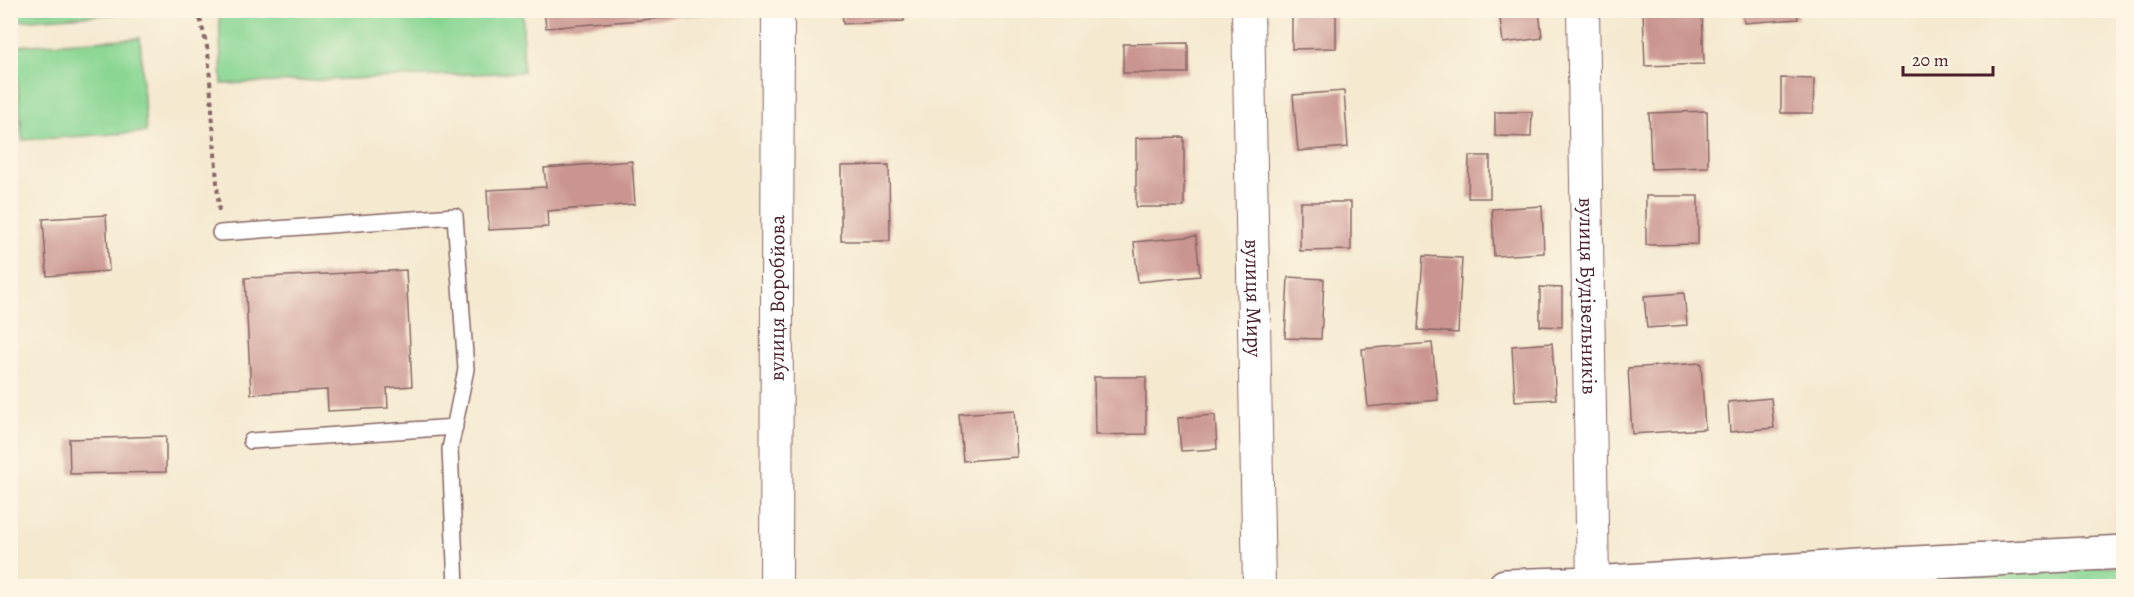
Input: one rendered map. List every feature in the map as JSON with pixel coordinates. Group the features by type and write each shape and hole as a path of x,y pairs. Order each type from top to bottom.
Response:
{"street":[{"name":"вулиця Воробйова","path":"776,586 778,10"},
{"name":"вулиця Миру","path":"1248,10 1259,586"},
{"name":"вулиця Будівельників","path":"1583,10 1593,584"},
{"path":"1505,586 1593,584 1858,566 2124,552"}],"lane":[{"path":"220,233 455,216 466,369 450,449 456,586"},
{"path":"251,441 454,427"}],"path":[{"path":"198,10 208,51 220,233"}],"green space":[{"path":"141,10 141,12 17,21 16,11"},
{"path":"219,11 523,11 523,72 222,84"},
{"path":"140,38 146,132 22,140 15,46"},
{"path":"1858,566 2123,566 2123,586 1860,586"}],"building":[{"path":"544,10 734,10 734,12 546,28"},
{"path":"842,10 903,10 904,21 843,24"},
{"path":"1292,10 1336,10 1336,48 1292,49"},
{"path":"1499,10 1539,10 1542,38 1503,43"},
{"path":"1643,10 1702,10 1704,64 1645,66"},
{"path":"1743,10 1797,10 1798,19 1744,23"},
{"path":"1188,43 1188,73 1123,73 1123,44"},
{"path":"1781,78 1814,79 1813,113 1781,113"},
{"path":"1344,91 1348,147 1298,151 1293,95"},
{"path":"1707,111 1708,167 1651,169 1649,113"},
{"path":"1495,112 1532,112 1531,137 1495,136"},
{"path":"1184,137 1184,207 1136,207 1136,138"},
{"path":"1469,156 1490,156 1490,198 1468,198"},
{"path":"632,161 635,204 547,211 548,227 489,230 487,190 546,187 544,168"},
{"path":"889,165 890,241 841,241 841,166"},
{"path":"1646,196 1698,196 1698,244 1646,245"},
{"path":"1300,202 1351,202 1351,250 1300,251"},
{"path":"1542,206 1544,253 1494,256 1492,209"},
{"path":"106,215 109,271 47,276 43,219"},
{"path":"1196,236 1200,276 1138,282 1134,242"},
{"path":"1423,256 1462,258 1458,333 1418,330"},
{"path":"406,270 412,386 387,388 388,408 328,411 327,390 251,394 245,278"},
{"path":"1288,277 1324,279 1321,339 1285,338"},
{"path":"1540,287 1562,288 1562,327 1540,326"},
{"path":"1684,293 1687,325 1647,328 1644,296"},
{"path":"1432,343 1438,400 1368,407 1362,349"},
{"path":"1552,343 1556,399 1515,401 1512,346"},
{"path":"1701,363 1705,429 1632,434 1628,368"},
{"path":"1094,377 1146,377 1146,434 1095,435"},
{"path":"1771,398 1774,428 1730,432 1728,402"},
{"path":"1014,410 1017,457 963,461 959,414"},
{"path":"1215,415 1217,449 1181,451 1178,418"},
{"path":"166,436 166,472 70,474 69,439"}]}
